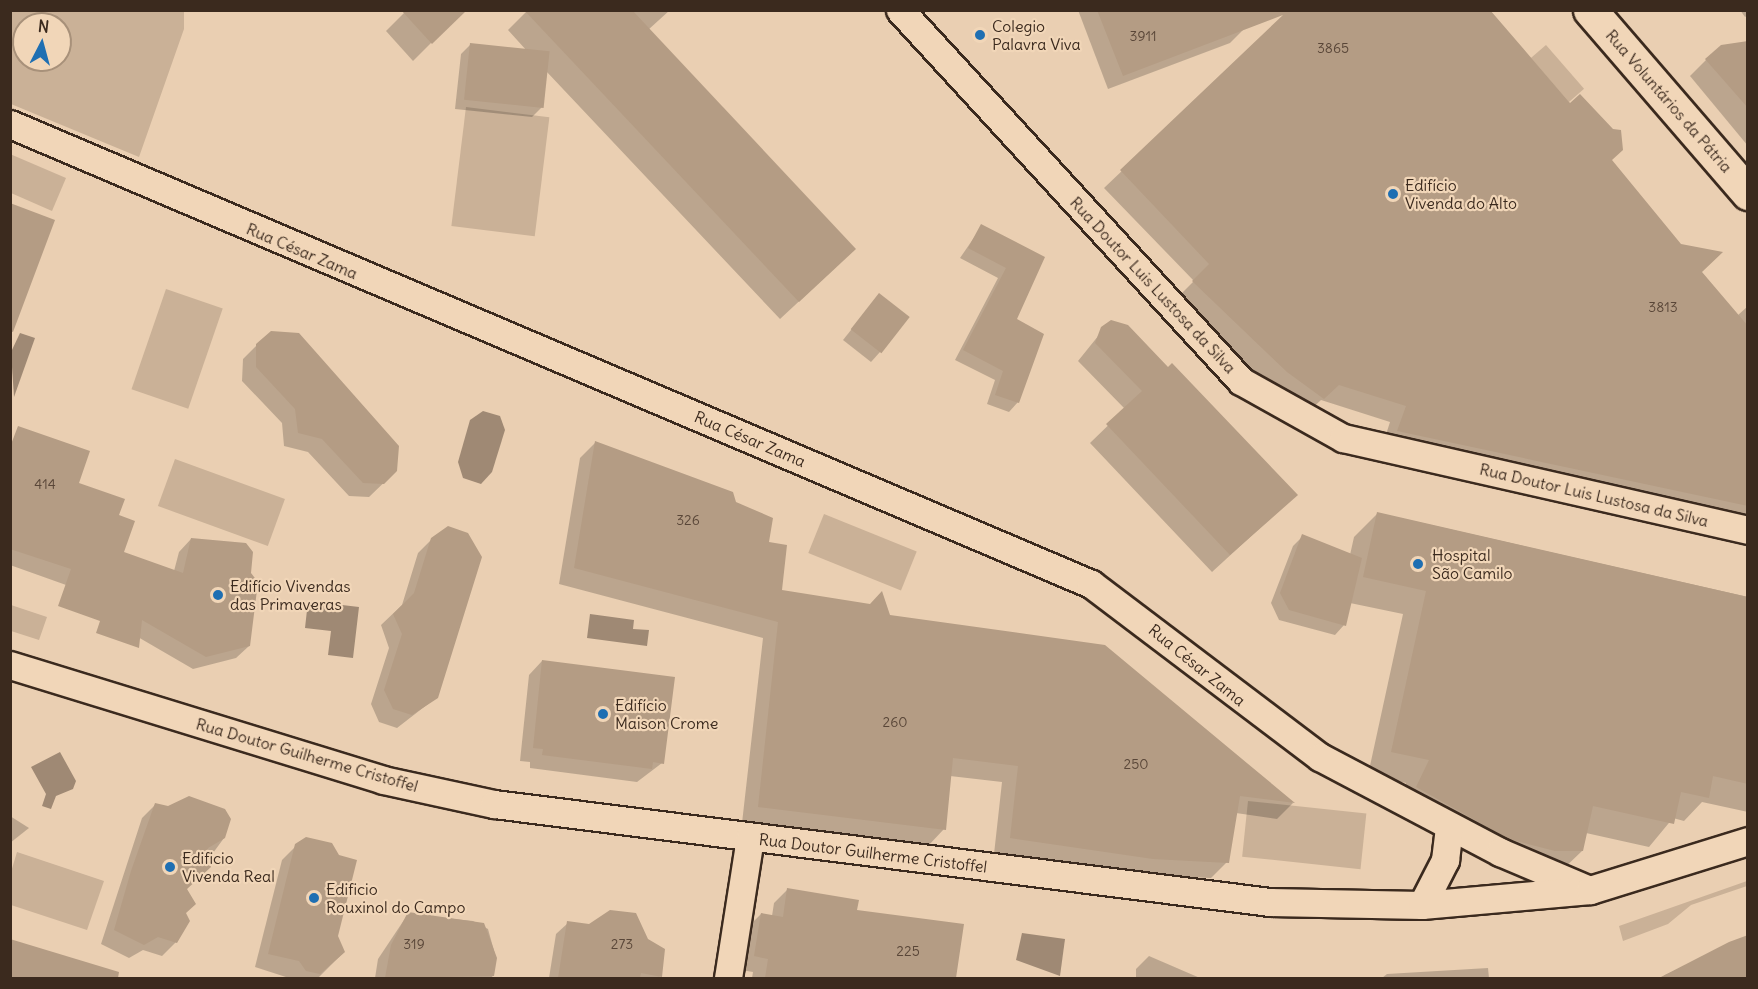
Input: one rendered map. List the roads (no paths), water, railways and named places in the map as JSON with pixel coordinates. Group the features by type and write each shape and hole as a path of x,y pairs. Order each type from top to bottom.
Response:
{"main road":[{"name":"Rua Voluntários da Pátria","path":"1590,10 1748,193"}],"street":[{"name":"Rua Doutor Luis Lustosa da Silva","path":"900,10 1241,381 1343,438 1748,530"},
{"name":"Rua César Zama","path":"10,124 1091,584 1320,757 1449,827 1590,890"},
{"name":"Rua Doutor Guilherme Cristoffel","path":"10,665 383,780 494,804 1270,902 1422,905 1590,890 1748,841"},
{"path":"1422,905 1445,860 1449,827"},
{"path":"728,978 750,838"}],"place":[{"name":"Colegio Palavra Viva","path":"980,35"},
{"name":"Edifício Vivenda do Alto","path":"1393,194"},
{"name":"Hospital São Camilo","path":"1418,564"},
{"name":"Edifício Vivendas das Primaveras","path":"218,595"},
{"name":"Edifício Maison Crome","path":"603,714"},
{"name":"Edificio Vivenda Real","path":"170,867"},
{"name":"Edificio Rouxinol do Campo","path":"314,898"}]}
